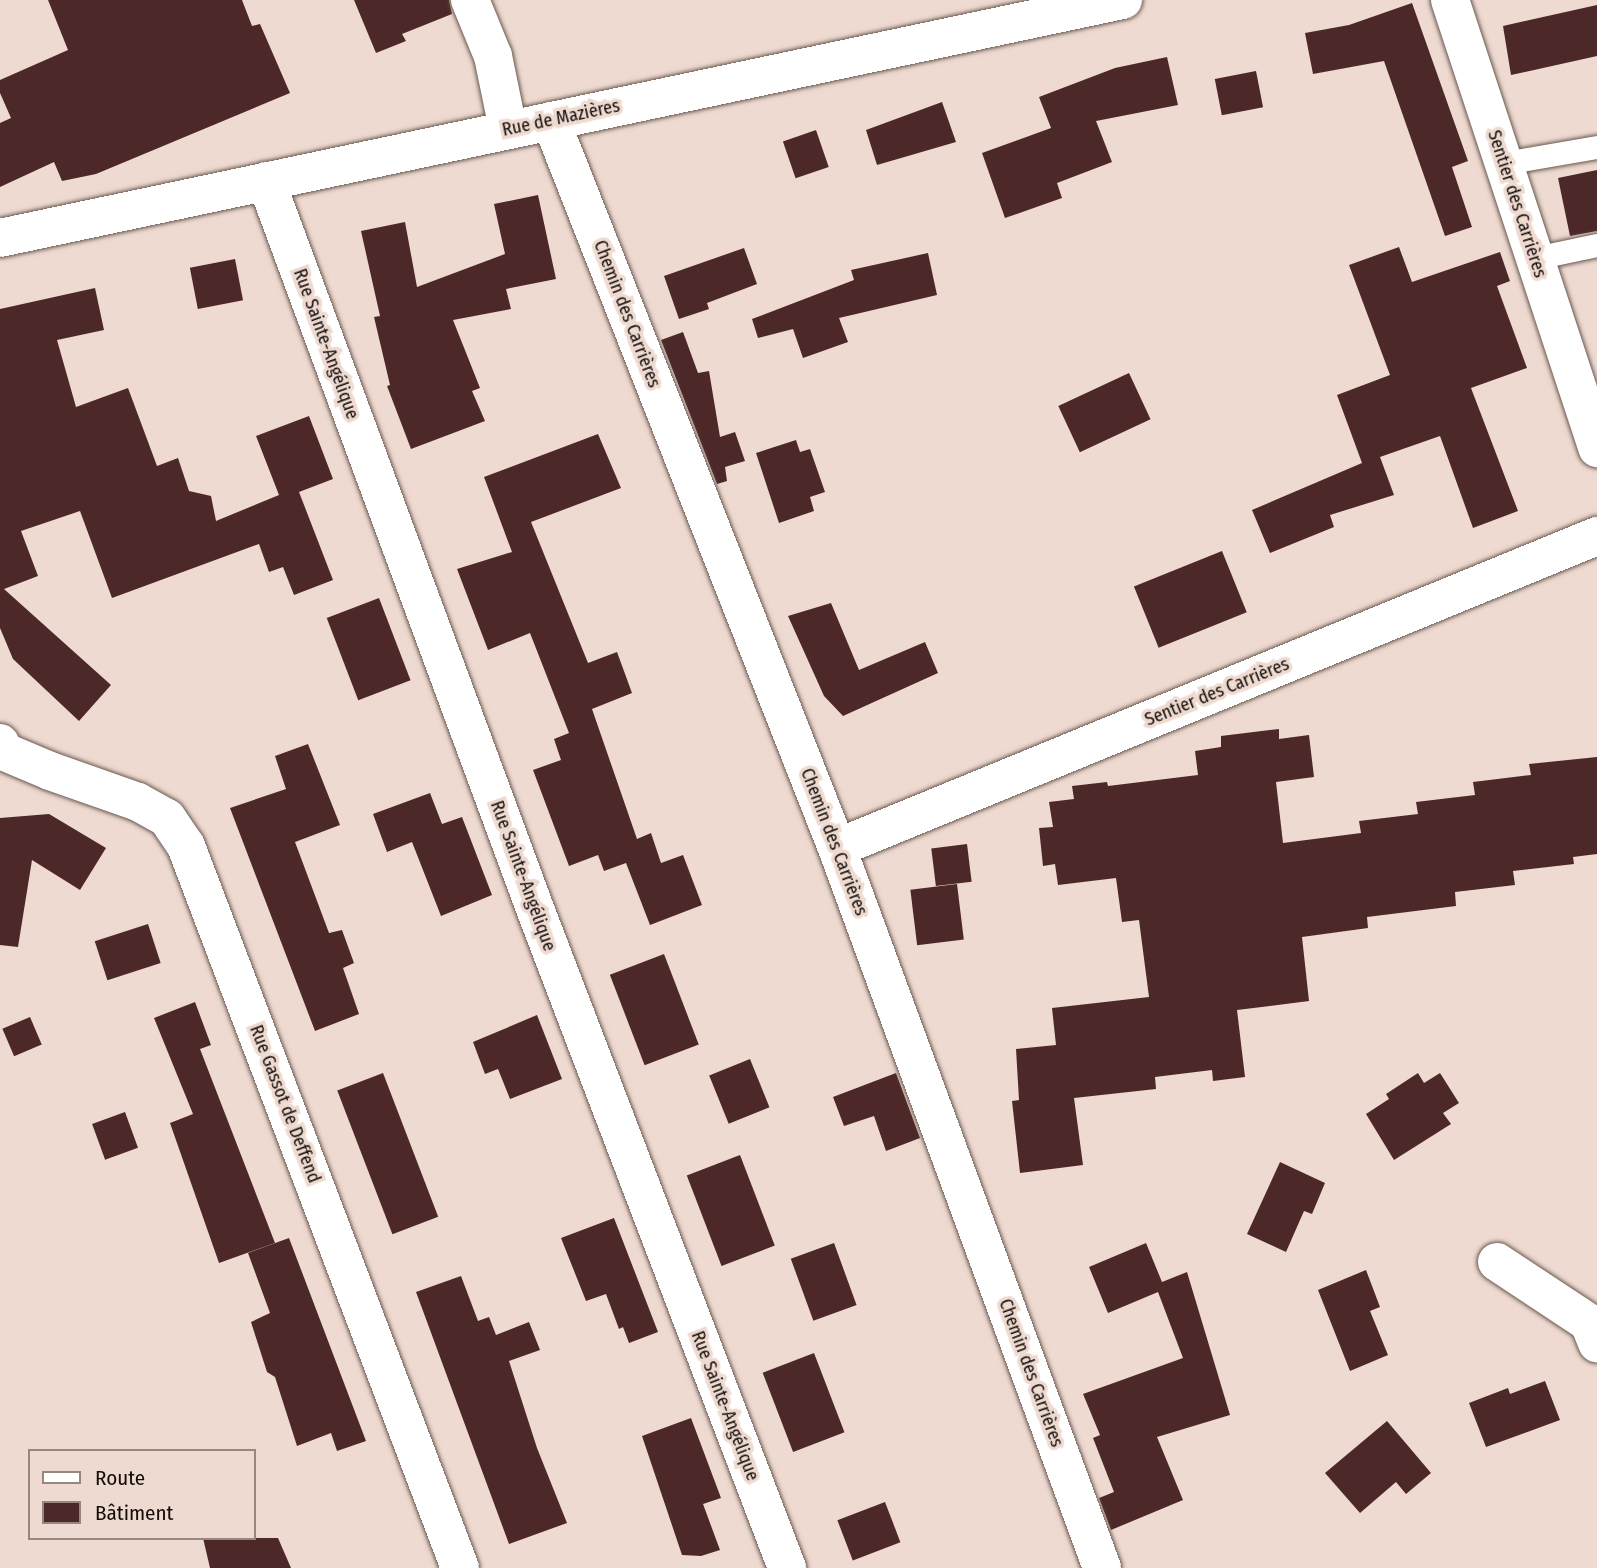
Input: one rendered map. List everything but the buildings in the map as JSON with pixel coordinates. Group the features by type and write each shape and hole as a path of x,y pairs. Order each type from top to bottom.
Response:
{"street":[{"path":"470,0 493,56 508,129"},
{"name":"Rue de Mazières","path":"0,238 1123,0"},
{"name":"Sentier des Carrières","path":"1450,0 1597,448"},
{"name":"Chemin des Carrières","path":"551,121 837,848 1102,1568"},
{"name":"Rue Sainte-Angélique","path":"266,181 534,906 787,1568"},
{"name":"Sentier des Carrières","path":"837,848 1597,536"},
{"name":"Rue Gassot de Deffend","path":"2,749 50,771 138,802 167,818 187,846 460,1568"},
{"path":"1497,1262 1589,1323 1597,1343"}],"lane":[{"path":"1504,163 1597,147"},
{"path":"1535,258 1597,245"}]}
